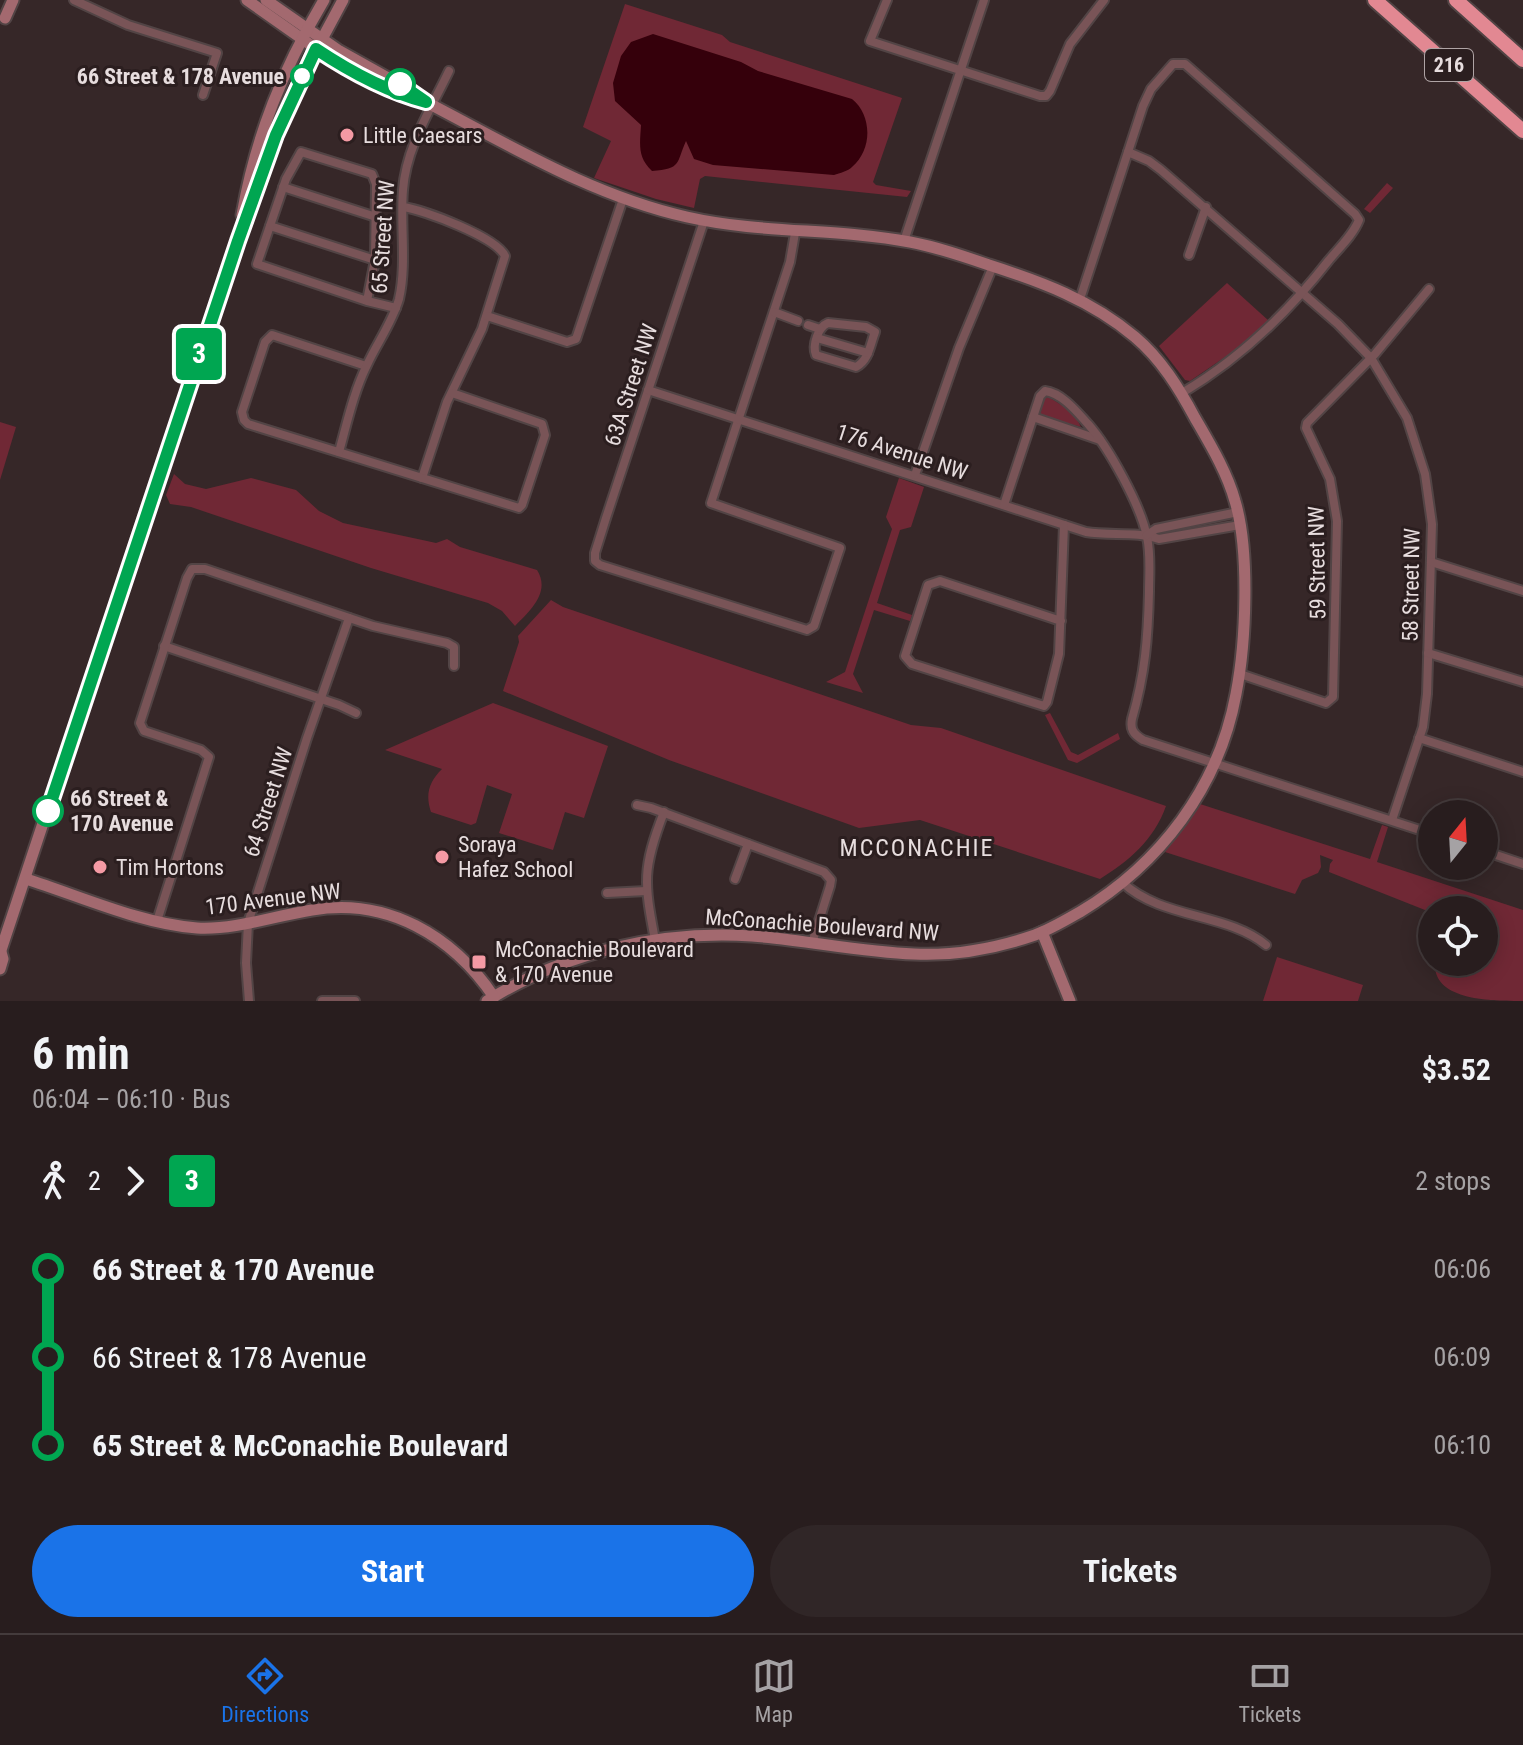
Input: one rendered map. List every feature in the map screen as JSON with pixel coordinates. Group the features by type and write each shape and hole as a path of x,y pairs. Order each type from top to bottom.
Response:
{"highway":[{"name":"216","path":"1375,0 1523,131"},
{"name":"216","path":"1456,0 1523,60"}],"street":[{"path":"5,18 13,0"},
{"path":"74,0 128,25 217,53 203,95"},
{"path":"247,0 311,39"},
{"path":"266,0 311,39"},
{"path":"0,969 3,959 0,953 238,241 324,0"},
{"path":"238,241 262,128 335,0"},
{"path":"311,39 343,0"},
{"path":"887,0 870,41 1046,96 1070,44 1104,0"},
{"path":"904,241 984,0"},
{"name":"McConachie Boulevard NW","path":"311,39 572,178 623,199 704,221 795,233 904,241 993,266 1080,299 1138,339 1164,368 1182,393 1221,467 1238,512 1244,563 1240,674 1233,710 1215,762 1196,799 1157,851 1123,883 1086,908 1042,932 986,947 929,955 732,935 655,940 561,965 493,1000"},
{"path":"1080,299 1147,98 1176,62 1185,64 1359,220 1304,292 1254,343 1182,393"},
{"name":"65 Street NW","path":"339,452 366,366 396,308 401,283 406,168 429,104 449,71"},
{"path":"367,301 375,260 376,184 372,174 301,152 283,187 257,264 367,301 396,308"},
{"name":"58 Street NW","path":"1128,152 1149,161 1304,292 1371,358 1407,418 1421,458 1432,524 1428,653 1425,715 1392,820"},
{"path":"283,187 376,217"},
{"path":"487,316 567,342 573,341 578,336 623,199"},
{"path":"403,207 444,219 504,252 505,259 487,316 452,393 422,478"},
{"path":"1189,255 1206,207"},
{"name":"63A Street NW","path":"704,221 595,553 595,561 802,629 811,629 840,548 711,503 739,418"},
{"path":"270,226 375,260"},
{"path":"739,418 790,262 795,233"},
{"path":"915,475 959,348 993,266"},
{"name":"59 Street NW","path":"1240,674 1326,703 1333,697 1337,521 1330,479 1307,423 1371,358 1429,289"},
{"path":"774,312 798,321"},
{"path":"828,323 875,332 868,353 856,367 816,355 814,348 819,334 828,323"},
{"path":"808,325 819,334 868,353"},
{"path":"366,366 272,335 265,342 242,412 244,420 248,424 519,508 545,435 542,424 452,393"},
{"name":"176 Avenue NW","path":"648,390 1064,525 1101,534 1147,535 1159,539 1240,525"},
{"path":"1004,505 1040,396 1045,391 1051,392 1071,407 1101,441 1138,509 1147,535 1150,557 1147,651 1130,727 1134,733 1143,740 1418,829"},
{"path":"1033,417 1101,441"},
{"name":"176 Avenue NW","path":"1147,535 1156,529 1238,512"},
{"path":"1061,621 940,581 928,585 905,656 912,664 1044,706 1057,667 1061,621 1064,525"},
{"path":"1431,562 1523,591"},
{"path":"157,921 209,761 208,754 148,733 141,727 141,718 192,569 205,569 396,633 447,643 456,651 454,666"},
{"name":"64 Street NW","path":"249,1001 246,963 248,923 349,618"},
{"path":"164,646 356,713"},
{"path":"1428,653 1523,682"},
{"path":"1419,738 1523,772"},
{"path":"637,805 664,812 828,876 830,886 812,943"},
{"path":"655,940 646,891 647,860 664,812"},
{"path":"735,879 748,844"},
{"path":"1498,856 1523,864"},
{"name":"170 Avenue NW","path":"26,879 157,921 201,928 248,923 315,909 343,908 385,914 415,924 444,941 476,970 493,1000"},
{"path":"1123,883 1143,898 1248,934 1266,945"},
{"path":"607,893 646,891"},
{"path":"1042,932 1070,1001"},
{"path":"322,1001 355,1001"}],"shaded area":[{"path":"625,4 902,98 873,182 911,191 907,197 705,176 700,179 694,208 594,178 611,141 583,127"},
{"path":"653,34 741,62 758,71 852,99 859,106 866,123 867,142 859,160 848,170 834,175 713,165 694,159 686,141 676,164 669,169 652,171 642,155 641,125 615,101 613,83 621,56 631,42"},
{"path":"1387,183 1393,188 1370,213 1364,209"},
{"path":"1227,283 1269,321 1231,353 1190,381 1185,380 1159,346"},
{"path":"1048,397 1067,409 1081,427 1040,415 1044,399"},
{"path":"0,422 16,427 0,480"},
{"path":"174,474 185,484 206,489 251,478 296,490 319,511 343,523 436,543 447,539 460,547 537,570 541,578 540,593 537,601 515,626 502,611 488,603 371,568 191,507 170,504 166,495"},
{"path":"899,478 924,487 911,527 900,530 877,603 912,615 910,621 874,610 853,674 863,693 826,682 845,672 892,529 886,517"},
{"path":"551,600 563,607 911,725 941,728 1166,806 1155,829 1139,848 1100,879 920,820 859,828 669,760 503,691 519,642 518,636"},
{"path":"493,703 608,746 584,818 565,812 553,850 499,833 512,794 487,785 476,823 471,825 431,812 429,789 442,769 385,750"},
{"path":"1050,713 1071,752 1078,755 1118,733 1120,739 1077,763 1068,760 1045,715"},
{"path":"1200,804 1370,859 1382,825 1388,827 1377,862 1418,875 1418,880 1432,880 1480,896 1418,896 1418,907 1329,872 1333,860 1320,855 1318,873 1302,880 1295,894 1165,852"},
{"path":"1498,902 1523,910 1523,1001 1480,999 1443,985 1438,976 1498,976"},
{"path":"1277,957 1363,985 1358,1001 1263,1001"}],"bus line":[{"name":"3","path":"48,811 228,270 276,135 298,84 316,49 365,77 426,102 400,84"}],"place":[{"name":"66 Street & 178 Avenue","path":"302,76"},
{"name":"Little Caesars","path":"347,135"},
{"name":"66 Street & 170 Avenue","path":"48,811"},
{"name":"Soraya Hafez School","path":"442,857"},
{"name":"Tim Hortons","path":"100,867"},
{"name":"McConachie Boulevard & 170 Avenue","path":"479,962"}],"district":[{"name":"MCCONACHIE","path":"917,848"}]}
